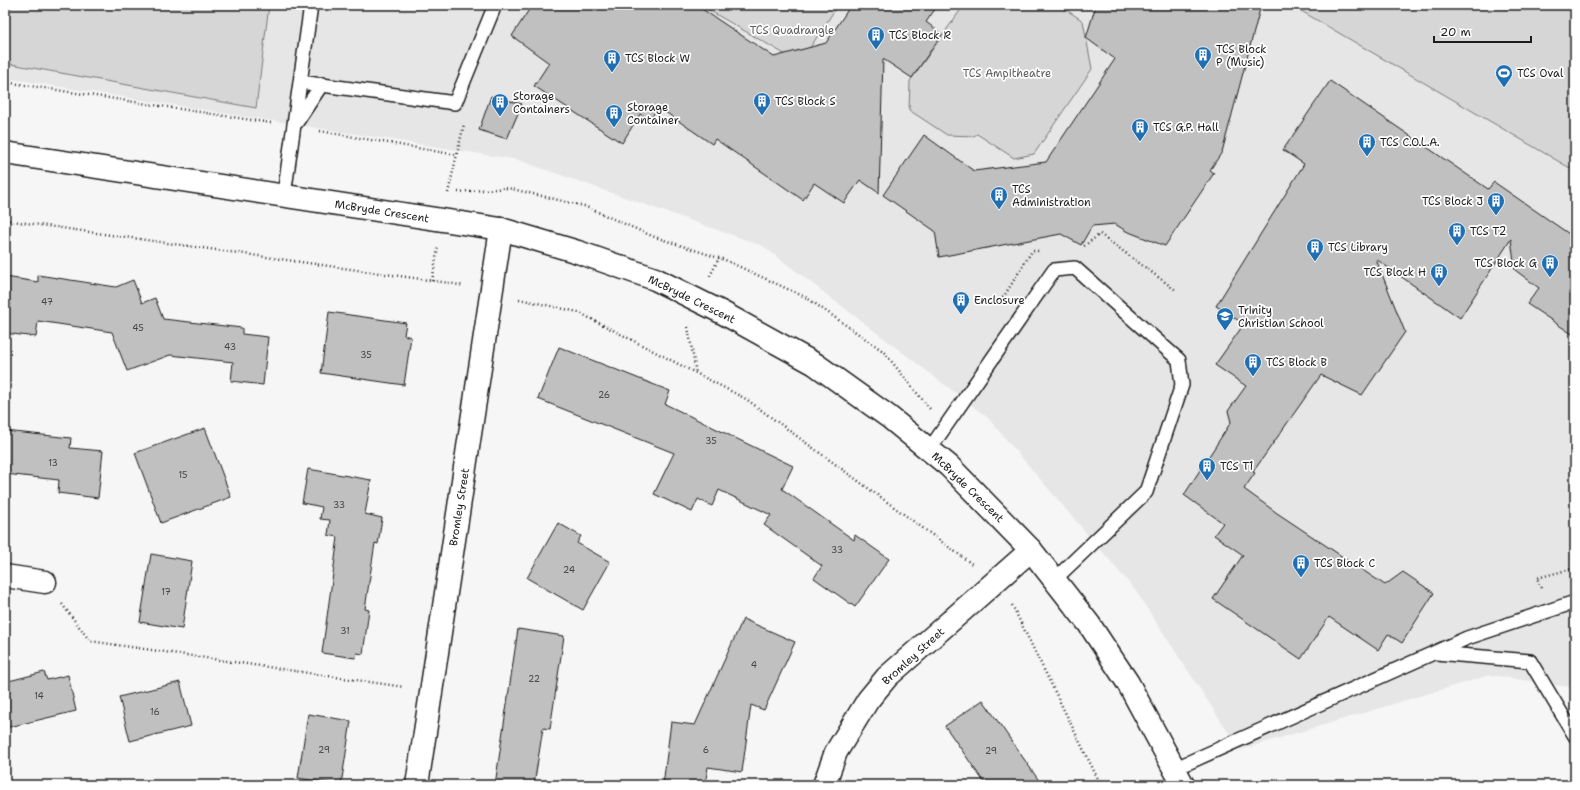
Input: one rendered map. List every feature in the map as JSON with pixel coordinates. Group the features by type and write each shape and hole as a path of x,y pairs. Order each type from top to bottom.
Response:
{"street":[{"name":"McBryde Crescent","path":"5,152 501,229 578,252 655,280 724,313 815,364 889,417 949,466 1031,550 1089,624 1128,683 1178,777"},
{"name":"Bromley Street","path":"417,785 501,229"},
{"name":"Bromley Street","path":"824,785 836,752 868,700 887,677 1031,550"},
{"path":"5,576 45,582"}],"lane":[{"path":"284,196 311,5"},
{"path":"300,82 455,103 494,5"},
{"path":"293,127 322,84"},
{"path":"929,450 1054,270 1075,268 1179,360 1182,385 1146,492 1054,580"},
{"path":"1178,777 1467,638 1575,602"},
{"path":"1434,653 1530,661 1575,736"}],"path":[{"path":"5,82 293,127 457,155"},
{"path":"432,281 448,193 465,122"},
{"path":"448,193 508,188 584,206 652,236 725,260 807,298 882,351 932,411"},
{"path":"5,220 432,281 578,312 746,399 971,564 1010,601 1101,785"},
{"path":"1080,249 1100,234 1177,291"},
{"path":"999,304 1032,251 1040,251"},
{"path":"45,582 90,641 431,691"}],"shaded area":[{"name":"Trinity Christian School","path":"5,5 1575,5 1575,688 1490,675 1240,750 1135,590 987,417 763,246 518,160 5,78"}],"green space":[{"path":"5,5 269,5 256,108 5,63"},
{"name":"TCS Quadrangle","path":"700,5 838,5 800,63"},
{"name":"TCS Ampitheatre","path":"964,5 1059,5 1083,21 1092,69 1034,154 1014,158 977,134 974,136 947,135 909,110 910,81"},
{"name":"TCS Oval","path":"1291,5 1575,5 1575,171"}],"building":[{"path":"532,5 696,5 774,57 826,43 851,5 938,5 926,22 942,34 912,78 883,59 879,193 860,180 844,203 814,183 803,200 715,139 712,144 658,107 650,120 640,114 622,143 534,86 549,63 512,36"},
{"path":"1096,5 1261,5 1222,152 1210,170 1214,173 1165,246 1126,231 1115,224 1092,226 1081,245 1061,234 939,257 935,231 883,195 924,135 974,171 1046,162 1115,59 1086,38"},
{"path":"1330,81 1488,189 1494,182 1575,238 1575,336 1527,304 1539,288 1515,270 1511,239 1460,318 1376,259 1405,332 1362,395 1321,375 1253,472 1255,473 1244,489 1277,513 1385,585 1403,572 1434,593 1402,643 1388,634 1378,650 1329,617 1301,659 1213,599 1243,555 1214,535 1223,523 1184,495 1231,422 1228,411 1246,386 1215,365 1244,324 1216,306 1304,164 1283,150"},
{"name":"Storage Containers","path":"491,96 522,104 507,139 479,130"},
{"path":"38,275 116,287 133,280 142,303 155,298 163,319 242,328 242,334 268,337 263,385 231,381 233,362 170,355 127,371 112,332 38,321 36,337 5,333 5,277 38,282"},
{"path":"329,312 406,323 404,335 411,337 404,385 321,373"},
{"path":"559,347 670,391 665,404 793,466 782,489 854,540 855,535 889,559 855,607 814,578 822,566 764,525 771,515 719,490 712,506 698,499 692,512 654,494 674,453 538,399"},
{"path":"205,428 231,497 161,523 135,453"},
{"path":"5,431 71,438 70,448 103,451 98,498 58,493 59,480 5,474"},
{"path":"308,469 371,480 365,514 382,518 378,544 375,543 365,609 369,610 363,654 357,653 355,658 322,653 338,537 328,535 330,520 320,519 322,507 302,503"},
{"path":"558,523 581,536 577,543 610,562 583,610 527,578"},
{"path":"151,554 192,561 182,629 140,622"},
{"path":"743,619 795,642 764,710 751,705 742,772 708,767 705,785 663,785 671,722 695,725"},
{"path":"518,629 564,636 550,729 543,728 534,785 495,785"},
{"path":"44,672 47,680 68,675 76,711 5,728 5,682"},
{"path":"180,682 191,726 130,741 119,697"},
{"path":"983,700 1042,785 986,785 945,726"},
{"path":"308,714 351,721 341,785 298,778"}],"place":[{"name":"TCS Block R","path":"876,50"},
{"name":"TCS Block P (Music)","path":"1203,70"},
{"name":"TCS Block W","path":"612,73"},
{"name":"TCS Oval","path":"1504,88"},
{"name":"TCS Block S","path":"762,116"},
{"name":"Storage Containers","path":"500,117"},
{"name":"Storage Container","path":"614,128"},
{"name":"TCS G.P. Hall","path":"1140,142"},
{"name":"TCS C.O.L.A.","path":"1367,157"},
{"name":"TCS Administration","path":"999,210"},
{"name":"TCS Block J","path":"1496,216"},
{"name":"TCS T2","path":"1457,246"},
{"name":"TCS Library","path":"1315,262"},
{"name":"TCS Block G","path":"1550,278"},
{"name":"TCS Block H","path":"1439,287"},
{"name":"Enclosure","path":"961,315"},
{"name":"Trinity Christian School","path":"1225,331"},
{"name":"TCS Block B","path":"1253,377"},
{"name":"TCS T1","path":"1207,481"},
{"name":"TCS Block C","path":"1301,578"}]}
